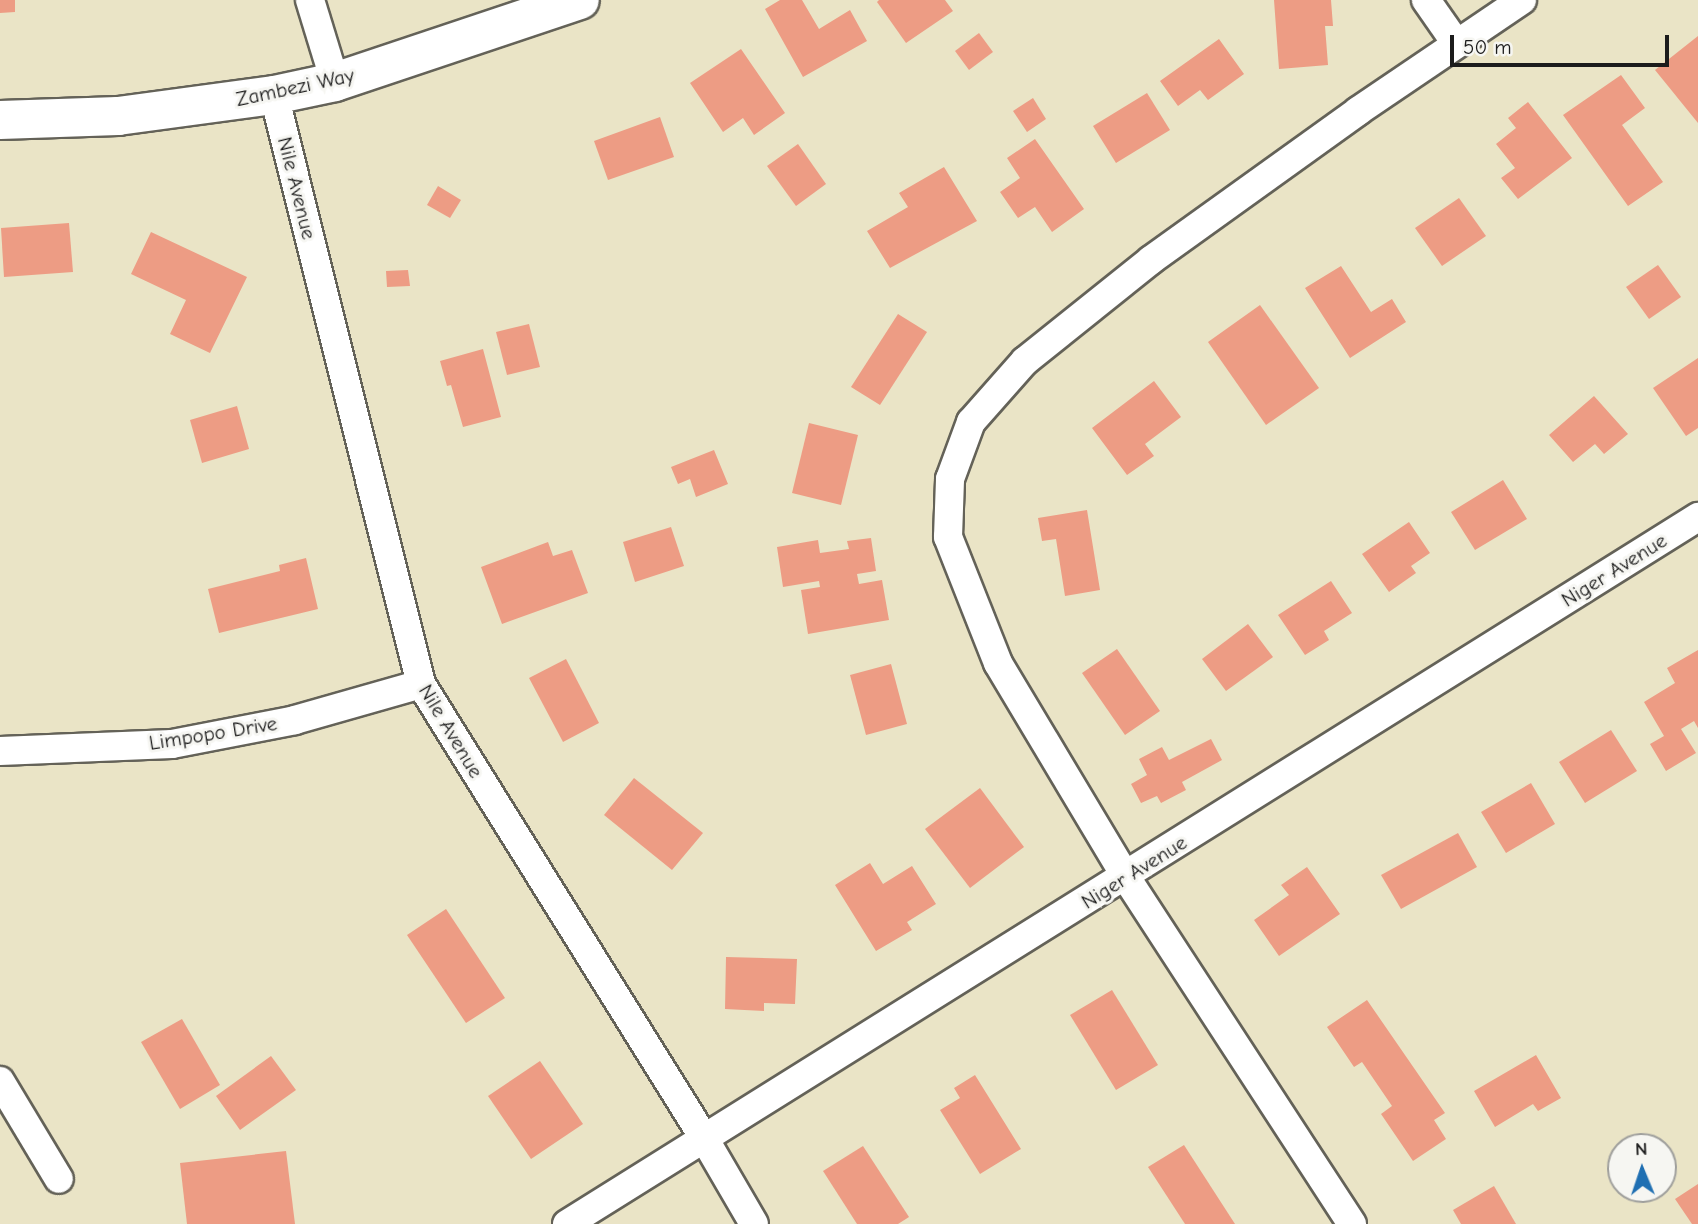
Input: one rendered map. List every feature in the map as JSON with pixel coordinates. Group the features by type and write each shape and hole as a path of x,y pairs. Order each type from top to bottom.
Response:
{"main road":[{"name":"Zambezi Way","path":"0,120 118,116 274,95 335,82 580,0"}],"street":[{"path":"310,0 335,82"},
{"path":"1426,0 1456,43"},
{"path":"1352,1224 1125,877 998,663 948,537 950,479 971,422 1025,361 1151,260 1456,43 1522,0"},
{"name":"Nile Avenue","path":"274,95 421,684 704,1138 754,1224"},
{"name":"Niger Avenue","path":"567,1224 1698,517"},
{"name":"Limpopo Drive","path":"0,751 172,744 295,720 421,684"},
{"path":"0,1081 59,1179"}],"building":[{"path":"0,0 15,0 15,12 0,13"},
{"path":"780,0 802,0 819,29 850,10 867,41 803,77 765,9"},
{"path":"945,0 953,11 906,43 877,2"},
{"path":"1274,0 1331,0 1333,26 1325,26 1328,65 1279,69"},
{"path":"979,33 993,52 969,70 955,51"},
{"path":"1698,36 1698,123 1655,70"},
{"path":"1219,39 1244,74 1208,100 1200,90 1178,106 1160,81"},
{"path":"741,49 785,113 754,135 743,118 723,132 690,83"},
{"path":"1621,75 1645,108 1622,125 1663,182 1628,206 1563,115"},
{"path":"1147,93 1170,130 1116,163 1093,126"},
{"path":"1033,98 1046,119 1027,132 1013,111"},
{"path":"1528,102 1572,158 1518,199 1501,178 1515,168 1496,144 1516,128 1508,118"},
{"path":"660,117 674,157 608,180 594,141"},
{"path":"1035,139 1084,209 1052,232 1035,207 1018,218 1000,192 1020,178 1007,158"},
{"path":"798,144 826,184 796,206 767,166"},
{"path":"944,167 977,221 890,268 867,231 908,207 899,193"},
{"path":"438,186 461,200 450,218 427,205"},
{"path":"1459,198 1486,236 1442,266 1415,228"},
{"path":"69,223 73,272 4,277 1,228"},
{"path":"151,232 247,277 210,353 170,334 186,300 131,274"},
{"path":"1658,265 1681,297 1649,319 1626,287"},
{"path":"1341,266 1371,312 1392,299 1406,322 1350,358 1305,288"},
{"path":"408,270 410,286 387,287 386,271"},
{"path":"1260,305 1319,388 1266,425 1208,342"},
{"path":"898,314 927,332 880,405 851,387"},
{"path":"529,324 540,367 507,375 496,332"},
{"path":"483,349 501,417 463,427 451,385 447,386 440,361"},
{"path":"1698,358 1698,428 1686,436 1653,388"},
{"path":"1154,381 1181,417 1145,444 1154,456 1127,475 1092,428"},
{"path":"1594,396 1628,434 1604,454 1595,444 1573,462 1549,435"},
{"path":"237,406 249,449 202,463 190,420"},
{"path":"809,423 858,435 841,505 792,493"},
{"path":"714,450 728,484 696,497 690,479 678,484 671,467"},
{"path":"1503,480 1527,519 1475,550 1451,512"},
{"path":"1087,510 1100,590 1065,596 1056,539 1042,541 1038,518"},
{"path":"1409,522 1430,553 1411,566 1416,573 1389,592 1362,554"},
{"path":"671,527 684,566 635,582 623,542"},
{"path":"871,538 876,571 857,574 859,584 882,580 889,620 808,634 801,590 820,587 819,581 783,587 777,547 818,540 820,553 849,549 847,541"},
{"path":"548,542 553,556 572,550 588,593 502,624 481,567"},
{"path":"306,558 318,609 219,633 208,589 280,571 279,565"},
{"path":"1331,581 1352,613 1324,631 1329,640 1305,655 1278,615"},
{"path":"1248,624 1273,657 1226,691 1202,659"},
{"path":"1117,649 1160,711 1125,735 1082,673"},
{"path":"1698,650 1698,728 1694,721 1681,729 1696,753 1666,771 1650,744 1664,736 1644,702 1675,683 1667,668"},
{"path":"566,659 599,723 563,742 529,678"},
{"path":"891,664 907,724 866,735 850,675"},
{"path":"1611,730 1637,771 1585,803 1559,762"},
{"path":"1211,739 1222,760 1182,782 1186,790 1161,803 1157,796 1141,803 1131,784 1147,775 1139,759 1162,747 1169,760"},
{"path":"634,778 703,833 672,870 604,815"},
{"path":"1531,783 1555,824 1506,853 1481,812"},
{"path":"980,788 1024,847 970,888 925,829"},
{"path":"1458,833 1477,867 1401,909 1381,875"},
{"path":"870,863 883,884 912,866 936,904 907,922 912,930 876,951 835,885"},
{"path":"1307,867 1340,914 1279,956 1254,920 1289,895 1281,885"},
{"path":"446,909 505,998 466,1023 407,935"},
{"path":"726,957 797,959 795,1004 764,1003 764,1011 725,1009"},
{"path":"1112,990 1158,1065 1116,1090 1070,1015"},
{"path":"1367,1000 1445,1113 1434,1120 1446,1139 1413,1161 1381,1114 1392,1106 1362,1062 1354,1067 1327,1027"},
{"path":"182,1019 220,1085 180,1109 141,1042"},
{"path":"1536,1055 1561,1098 1538,1111 1533,1104 1495,1127 1474,1091"},
{"path":"271,1056 296,1090 240,1130 216,1096"},
{"path":"540,1061 583,1124 531,1159 488,1096"},
{"path":"975,1075 1021,1149 980,1174 940,1110 960,1098 954,1088"},
{"path":"1184,1145 1235,1224 1185,1224 1148,1167"},
{"path":"863,1146 909,1217 898,1224 857,1224 823,1171"},
{"path":"286,1151 295,1224 187,1224 180,1163"},
{"path":"1698,1184 1698,1224 1692,1224 1677,1202 1677,1198"},
{"path":"1494,1186 1516,1224 1461,1224 1453,1210"}]}
